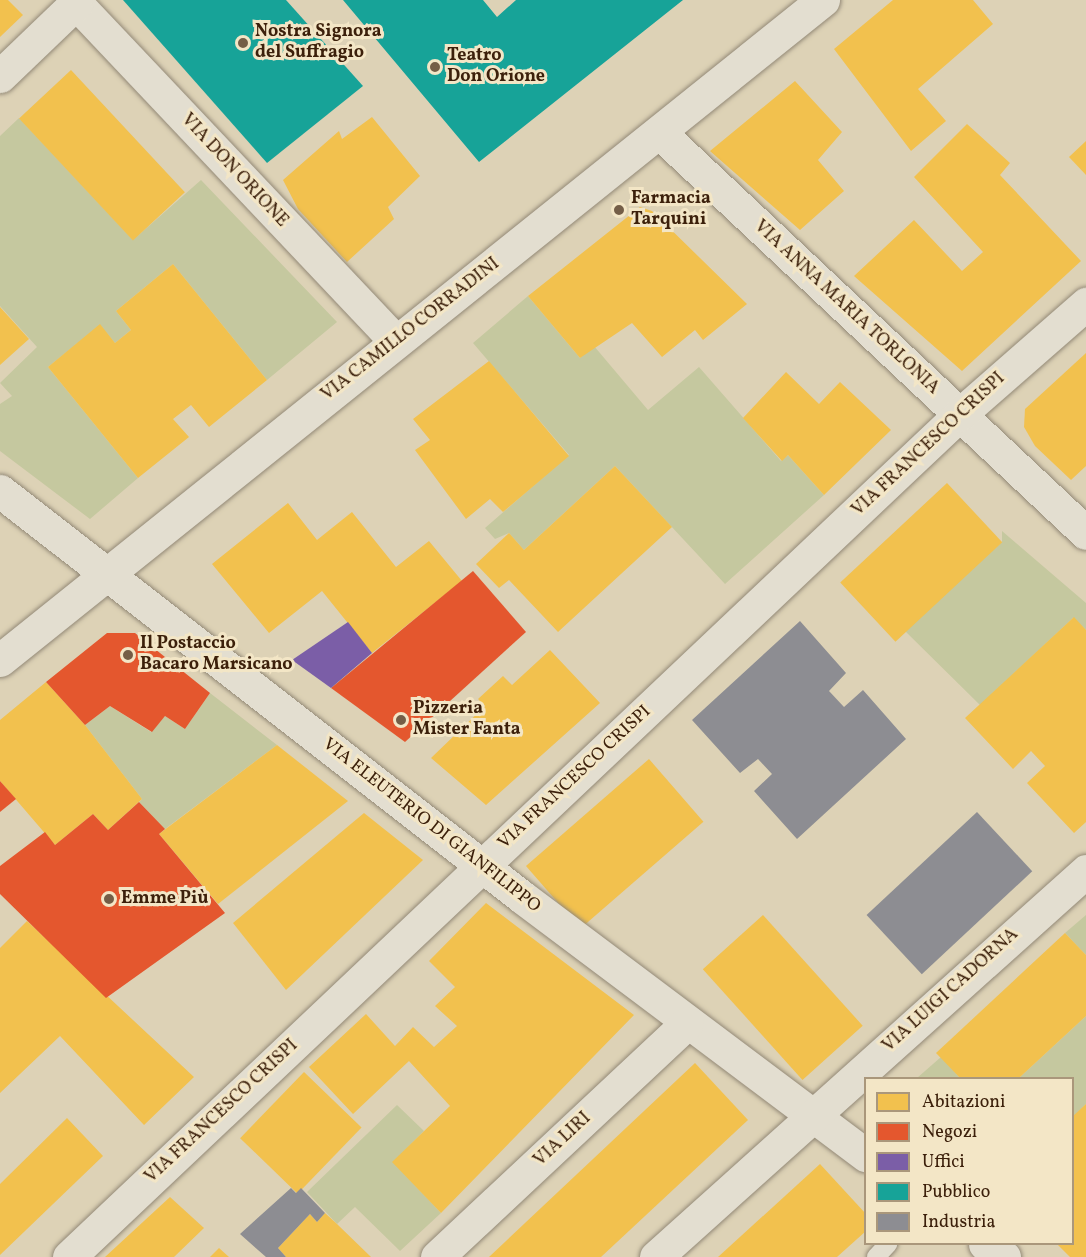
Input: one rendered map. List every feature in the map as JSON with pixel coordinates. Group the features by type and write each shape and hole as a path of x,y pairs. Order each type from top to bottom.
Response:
{"street":[{"name":"VIA CAMILLO CORRADINI","path":"0,660 106,572 660,133 823,0"},
{"path":"0,76 75,2"},
{"name":"VIA DON ORIONE","path":"75,2 396,342"},
{"name":"VIA ANNA MARIA TORLONIA","path":"660,133 1086,533"},
{"name":"VIA FRANCESCO CRISPI","path":"69,1257 959,415 1086,304"},
{"name":"VIA ELEUTERIO DI GIANFILIPPO","path":"0,491 687,1023 864,1154"},
{"name":"VIA LUIGI CADORNA","path":"656,1257 1086,871"},
{"name":"VIA LIRI","path":"438,1257 687,1023"},
{"path":"986,1245 1004,1257"}],"lane":[{"path":"876,1257 887,1245"}],"green space":[{"path":"19,118 133,240 201,180 337,322 267,380 173,264 116,311 131,330 115,343 100,325 48,367 138,478 90,519 0,451 0,404 12,396 0,383 37,347 0,306 0,136"},
{"path":"528,296 580,358 594,346 648,410 699,367 781,461 788,455 824,495 725,584 615,466 524,550 509,533 495,539 485,528 569,455 473,343"},
{"path":"1002,531 1086,603 1086,630 1073,618 980,705 905,631 1002,542"},
{"path":"210,693 277,745 165,829 139,802 142,799 85,725 110,706 151,732 165,716 185,729"},
{"path":"1086,915 1086,955 1065,933"},
{"path":"1086,1016 1086,1104 1074,1116 1074,1077 1020,1077"},
{"path":"941,1057 959,1077 918,1077"},
{"path":"397,1105 424,1131 393,1162 441,1213 400,1251 355,1207 337,1224 307,1192"}],"building: Abitazioni":[{"path":"0,0 8,0 23,15 0,37"},
{"path":"893,0 973,0 993,24 918,89 946,121 911,151 834,49"},
{"path":"71,70 185,192 133,241 19,118"},
{"path":"795,81 842,132 818,160 844,191 800,230 710,151"},
{"path":"372,117 420,176 388,207 394,219 347,262 298,209 283,180 339,131 342,139"},
{"path":"967,124 1010,163 1000,175 1081,261 962,371 854,276 914,220 962,271 983,252 914,177"},
{"path":"1086,141 1086,175 1069,157"},
{"path":"640,207 652,211 747,304 703,340 695,330 662,357 632,323 580,358 528,296"},
{"path":"173,264 267,380 209,427 191,405 173,419 189,437 138,478 48,367 100,324 115,343 131,330 116,311"},
{"path":"0,307 29,339 0,365"},
{"path":"1086,353 1086,466 1071,480 1035,446 1024,427 1025,409"},
{"path":"489,361 569,456 503,512 490,499 466,519 415,450 430,440 413,419"},
{"path":"786,372 819,404 840,382 891,430 824,495 788,455 782,461 743,418"},
{"path":"615,466 672,527 558,632 509,580 499,588 476,564 509,533 524,550"},
{"path":"947,483 1002,542 895,642 840,583"},
{"path":"288,503 317,540 352,512 396,567 429,541 462,581 372,653 322,591 269,633 212,564"},
{"path":"1074,617 1086,630 1086,822 1074,833 1027,783 1045,766 1031,751 1013,769 965,718"},
{"path":"550,650 600,703 486,805 431,758 485,706 478,699 503,676 512,685"},
{"path":"46,682 85,725 142,799 108,830 93,814 55,845 0,781 0,720"},
{"path":"277,745 348,801 218,904 159,834"},
{"path":"649,759 703,822 580,929 526,866"},
{"path":"364,813 423,860 286,990 233,923"},
{"path":"486,903 634,1015 441,1213 392,1162 450,1106 409,1061 353,1114 309,1067 366,1014 395,1046 413,1027 434,1047 457,1026 435,1006 455,987 429,961"},
{"path":"763,915 863,1026 803,1080 703,969"},
{"path":"27,921 194,1077 144,1125 60,1036 0,1093 0,948"},
{"path":"1065,933 1086,955 1086,1016 1020,1077 959,1077 936,1053"},
{"path":"695,1063 748,1120 601,1257 489,1257"},
{"path":"304,1072 362,1128 298,1194 240,1138"},
{"path":"1086,1104 1086,1257 1070,1257 1058,1245 1074,1245 1074,1115"},
{"path":"67,1118 103,1156 0,1255 0,1184"},
{"path":"820,1164 864,1212 864,1233 837,1257 718,1257"},
{"path":"170,1197 204,1228 174,1257 105,1257"},
{"path":"325,1213 371,1257 286,1257 278,1248 310,1214 317,1222"},
{"path":"219,1248 229,1257 210,1257"}],"building: Negozi":[{"path":"473,571 526,632 405,742 331,688"},
{"path":"107,633 135,633 210,693 185,729 165,716 152,732 110,706 85,725 46,682"},
{"path":"0,781 16,799 0,812"},
{"name":"Emme Più","path":"139,802 165,829 159,834 225,913 106,998 0,894 0,866 45,832 55,845 93,814 108,830"}],"building: Uffici":[{"path":"348,622 372,653 331,688 292,660"}],"building: Pubblico":[{"name":"Nostra Signora del Suffragio","path":"123,0 286,0 363,86 267,163"},
{"path":"343,0 483,0 497,17 516,0 683,0 479,162"}],"building: Industria":[{"path":"800,621 846,673 829,691 844,707 863,690 906,739 797,839 754,791 772,774 758,759 740,773 692,720"},
{"path":"977,812 1032,871 922,974 867,915"},
{"path":"291,1188 296,1193 301,1188 325,1213 317,1222 310,1214 278,1248 286,1257 266,1257 240,1234"}],"place":[{"name":"Nostra Signora del Suffragio","path":"243,43"},
{"name":"Teatro Don Orione","path":"435,67"},
{"name":"Farmacia Tarquini","path":"619,210"},
{"name":"Il Postaccio Bacaro Marsicano","path":"128,655"},
{"name":"Pizzeria Mister Fanta","path":"401,720"},
{"name":"Emme Più","path":"109,899"}]}
